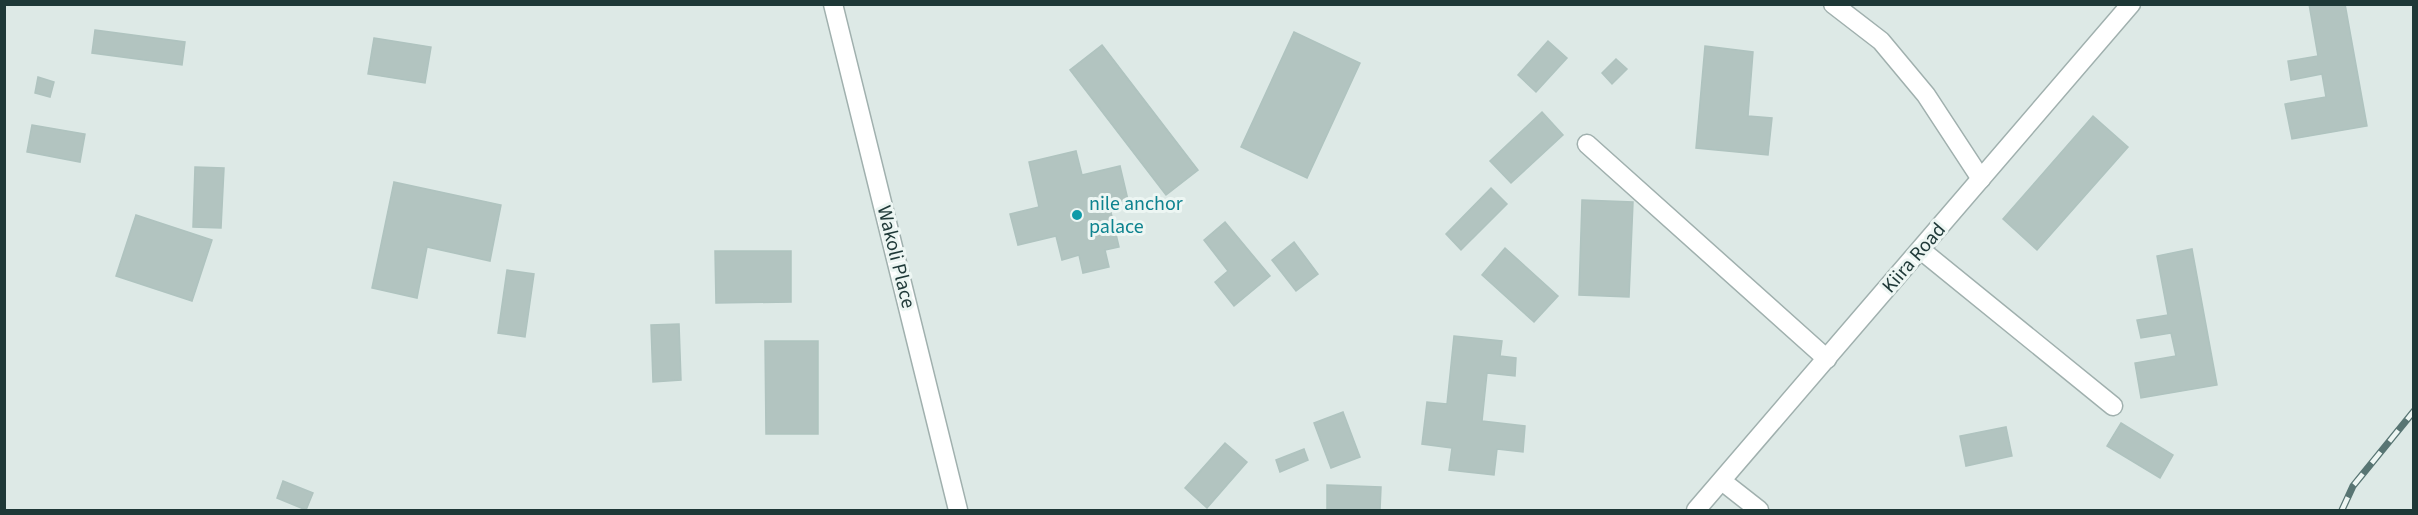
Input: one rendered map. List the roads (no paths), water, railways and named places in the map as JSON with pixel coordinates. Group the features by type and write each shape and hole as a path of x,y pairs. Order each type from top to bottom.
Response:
{"street":[{"name":"Wakoli Place","path":"833,4 958,510"},
{"path":"1833,4 1881,41 1926,94 1981,179"},
{"name":"Kiira Road","path":"1696,510 2131,4"},
{"path":"1587,144 1827,359"},
{"path":"1921,250 2113,405"},
{"path":"1722,481 1759,510"}],"railway":[{"path":"2342,510 2353,486 2414,411"}],"place":[{"name":"nile anchor palace","path":"1077,215"}]}
